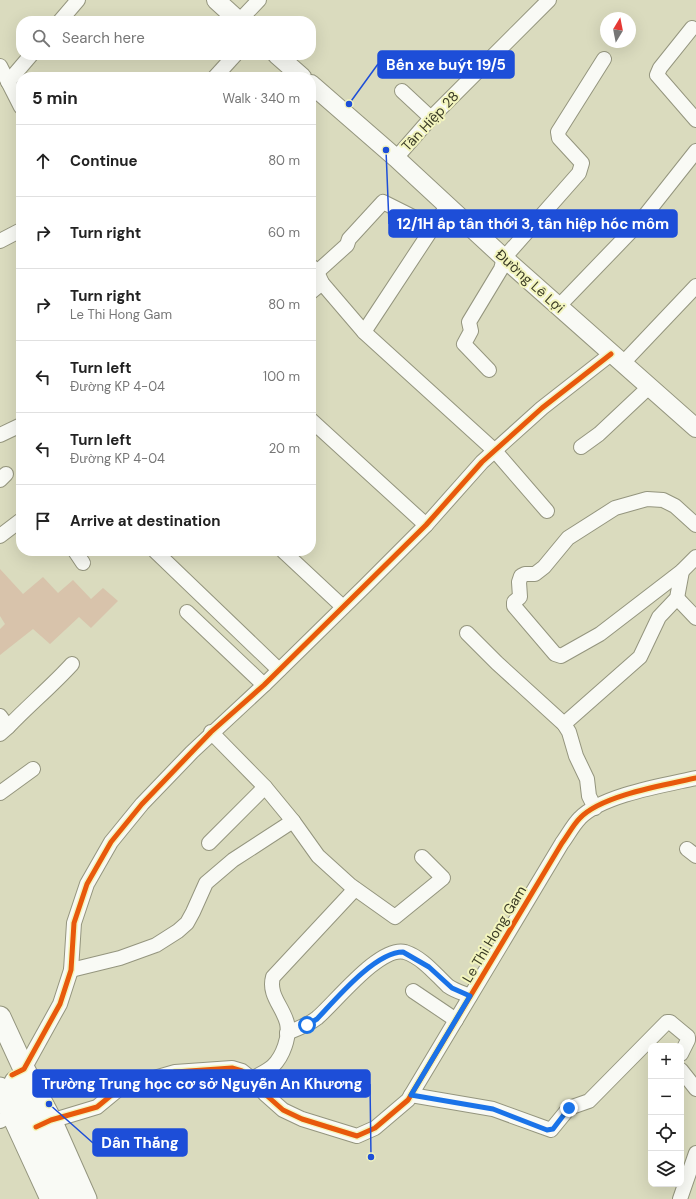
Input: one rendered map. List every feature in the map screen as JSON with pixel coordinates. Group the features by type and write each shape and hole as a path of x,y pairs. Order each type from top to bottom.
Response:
{"highway":[{"path":"0,1017 12,1078 4,1118 38,1199"},
{"path":"0,1047 12,1078 43,1123 86,1199"},
{"path":"4,1118 51,1199"},
{"path":"43,1123 70,1199"}],"main road":[{"path":"216,0 234,16"},
{"path":"283,60 296,72"},
{"name":"Đường Lê Lợi","path":"316,88 396,158 558,307 696,428"}],"street":[{"path":"64,16 78,0"},
{"path":"244,16 259,0"},
{"name":"Tân Hiệp 28","path":"396,158 431,118 550,0"},
{"path":"692,28 660,68 657,74 696,120"},
{"path":"489,370 464,343 471,332 469,322 500,269 504,258 579,173 582,163 559,138 558,132 604,59"},
{"path":"17,72 27,60"},
{"path":"220,72 230,60"},
{"path":"0,66 16,97"},
{"path":"8,82 16,73"},
{"path":"402,91 431,118"},
{"path":"558,307 639,224 696,152"},
{"path":"316,277 347,245 349,239 383,202 433,227"},
{"path":"364,332 447,206"},
{"path":"0,241 16,233"},
{"path":"316,279 364,332 495,451 547,511"},
{"path":"12,1078 60,1004 72,970 74,923 87,884 111,842 142,804 211,732 264,685 426,525 482,462 542,408 617,359 696,286"},
{"path":"581,447 599,434 649,387"},
{"path":"316,425 426,525"},
{"path":"0,435 16,427"},
{"path":"696,525 674,506 663,500 647,499 615,508 568,538 544,567 535,574 525,574 521,576 519,582 520,597 514,602 514,606 555,654 561,656 600,634 682,571 696,557"},
{"path":"0,536 16,524"},
{"path":"78,556 83,563"},
{"path":"160,556 279,670"},
{"path":"288,556 344,607"},
{"path":"564,724 635,662 643,653 659,617 677,598 682,571"},
{"path":"677,598 696,618"},
{"path":"187,612 264,685"},
{"path":"467,633 497,663 564,724 569,732 576,756 587,779 589,796 595,808"},
{"path":"3,726 24,710 54,683 72,664"},
{"path":"211,732 265,787 293,821 318,856 355,889 395,917 444,878 422,857"},
{"path":"0,794 33,769"},
{"name":"Le Thi Hong Gam","path":"43,1123 97,1107 120,1088 175,1072 232,1068 242,1071 252,1079 264,1094 283,1110 302,1119 357,1136 375,1128 390,1117 411,1095 562,843 580,818 595,808 622,796 696,778"},
{"path":"209,843 265,787"},
{"path":"72,970 127,955 156,944 178,931 187,923 206,882 233,860 293,821"},
{"path":"252,1079 273,1066 282,1054 287,1033 287,1024 273,994 271,984 273,978 355,889"},
{"path":"287,1033 317,1019 376,963 388,954 397,952 407,953 417,958 448,985 470,996"},
{"path":"413,991 456,1020"},
{"path":"411,1095 493,1109 551,1130 569,1108 589,1101 667,1022 670,1022 688,1037 684,1048"},
{"path":"684,1074 696,1089"},
{"path":"680,1199 696,1153"}],"shaded area":[{"path":"0,569 23,594 43,577 58,593 73,580 91,599 103,588 118,601 91,628 79,617 50,644 33,629 0,655 0,629 5,624 0,616"}],"cycle path":[{"path":"12,1075 24,1069 60,1004 71,970 74,923 87,884 111,842 142,804 211,732 264,685 426,525 482,462 542,408 611,354"},
{"path":"36,1127 51,1120 97,1107 120,1088 175,1072 232,1068 242,1071 252,1079 265,1094 283,1110 302,1119 357,1136 375,1128 408,1100 562,843 577,821 590,810 618,797 696,778"}],"place":[{"name":"Bến xe buýt 19/5","path":"349,104"},
{"name":"12/1H ấp tân thới 3, tân hiệp hóc môm","path":"386,150"},
{"name":"Dân Thắng","path":"49,1104"},
{"name":"Trường Trung học cơ sở Nguyễn An Khương","path":"371,1157"}],"route":[{"path":"307,1025 317,1019 351,985 388,954 397,952 407,953 429,967 452,988 470,996 411,1095 493,1109 547,1130 553,1129 569,1108"}]}
